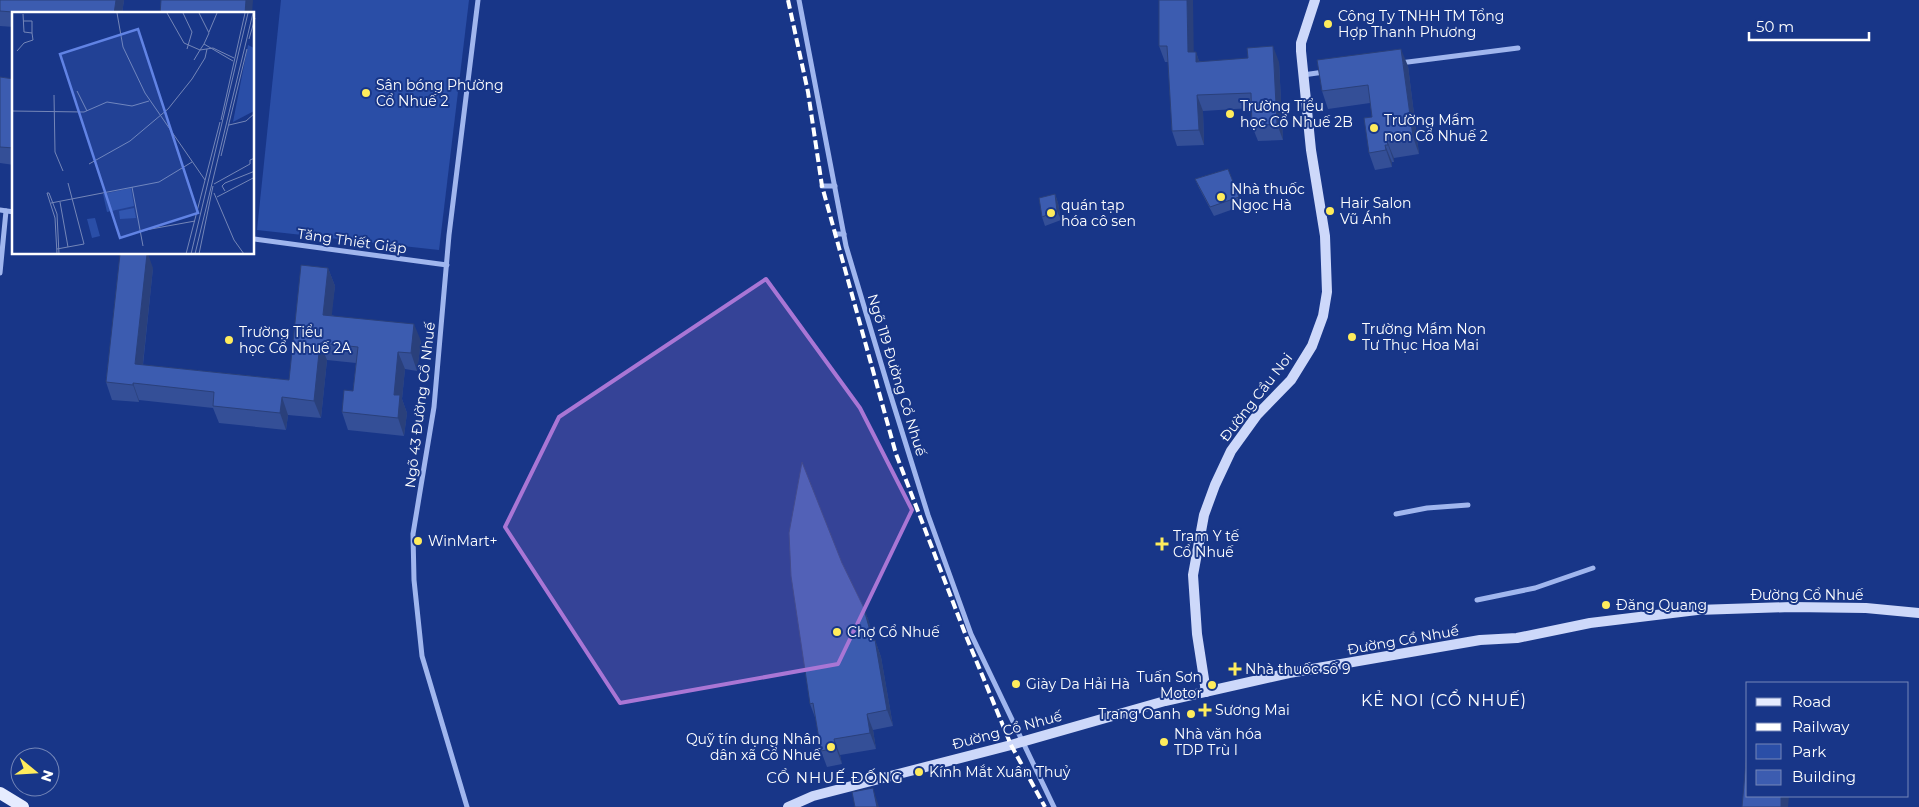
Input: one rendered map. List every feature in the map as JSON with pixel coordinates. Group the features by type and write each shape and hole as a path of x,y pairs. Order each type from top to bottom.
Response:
{"main road":[{"name":"Đường Cầu Noi","path":"1206,692 1197,634 1193,576 1204,516 1213,490 1231,451 1257,415 1291,380 1312,346 1323,316 1327,292 1325,236 1311,150 1301,43 1315,0"},
{"name":"Đường Cổ Nhuế","path":"788,807 813,796 1165,701 1289,673 1480,640 1517,638 1590,624 1697,610 1791,607 1866,608 1919,613"},
{"path":"0,793 23,807"}],"street":[{"name":"Ngõ 43 Đường Cổ Nhuế","path":"467,807 422,656 414,580 413,534 434,407 449,235 478,0"},
{"name":"Ngõ 119 Đường Cổ Nhuế","path":"799,0 844,234 889,390 928,515 971,634 1054,807"},
{"path":"1390,64 1518,48"},
{"path":"1303,75 1332,71"},
{"path":"822,186 835,186"},
{"path":"0,273 3,210"},
{"path":"836,234 844,234"},
{"name":"Tăng Thiết Giáp","path":"255,239 447,266"},
{"path":"1396,514 1427,508 1468,505"},
{"path":"1477,600 1535,588 1593,568"}],"highlighted area":[{"path":"766,279 860,408 912,510 838,664 620,703 505,527 559,417"}],"green space":[{"name":"Sân bóng Phường Cổ Nhuế 2","path":"281,0 469,0 439,250 257,230"}],"building":[{"path":"0,0 116,0 114,12 0,11"},
{"path":"161,0 246,0 245,12 160,12"},
{"path":"1159,0 1187,0 1188,52 1196,52 1196,62 1248,58 1247,48 1273,46 1277,124 1252,126 1251,93 1197,95 1199,130 1172,131 1167,46 1159,46"},
{"path":"1401,49 1413,137 1387,141 1388,145 1385,145 1386,150 1369,153 1364,118 1372,117 1368,85 1322,91 1317,60"},
{"path":"0,77 12,79 12,148 0,147"},
{"name":"Nhà thuốc Ngọc Hà","path":"1228,169 1239,197 1210,207 1195,179"},
{"path":"1055,194 1057,211 1042,217 1039,198"},
{"path":"120,255 147,255 135,364 289,380 301,265 328,268 323,315 414,324 411,353 398,352 394,395 400,395 398,418 342,412 344,390 353,391 358,347 320,343 314,401 282,397 280,413 213,406 214,392 106,382"},
{"name":"Chợ Cổ Nhuế","path":"802,462 842,563 863,606 873,641 875,640 887,710 867,714 870,733 834,739 836,748 821,751 813,703 810,704 791,576 789,533"},
{"path":"1746,761 1746,797 1781,797 1781,807 1742,807"},
{"path":"873,788 877,807 855,807 852,792"}],"railway":[{"path":"788,0 808,92 822,186 896,454 966,636 1011,745 1045,807"}],"place":[{"name":"Công Ty TNHH TM Tổng Hợp Thanh Phương","path":"1328,24"},
{"name":"Sân bóng Phường Cổ Nhuế 2","path":"366,93"},
{"name":"Trường Tiểu học Cổ Nhuế 2B","path":"1230,114"},
{"name":"Trường Mầm non Cổ Nhuế 2","path":"1374,128"},
{"name":"Nhà thuốc Ngọc Hà","path":"1221,197"},
{"name":"Hair Salon Vũ Ánh","path":"1330,211"},
{"name":"quán tạp hóa cô sen","path":"1051,213"},
{"name":"Trường Mầm Non Tư Thục Hoa Mai","path":"1352,337"},
{"name":"Trường Tiểu học Cổ Nhuế 2A","path":"229,340"},
{"name":"WinMart+","path":"418,541"},
{"name":"Trạm Y tế Cổ Nhuế","path":"1162,544"},
{"name":"Đăng Quang","path":"1606,605"},
{"name":"Chợ Cổ Nhuế","path":"837,632"},
{"name":"Nhà thuốc số 9","path":"1235,669"},
{"name":"Giày Da Hải Hà","path":"1016,684"},
{"name":"Tuấn Sơn Motor","path":"1212,685"},
{"name":"Sương Mai","path":"1205,710"},
{"name":"Trang Oanh","path":"1191,714"},
{"name":"Nhà văn hóa TDP Trù I","path":"1164,742"},
{"name":"Quỹ tín dụng Nhân dân xã Cổ Nhuế","path":"831,747"},
{"name":"Kính Mắt Xuân Thuỷ","path":"919,772"}],"district":[{"name":"KẺ NOI (CỔ NHUẾ)","path":"1444,700"},
{"name":"CỔ NHUẾ ĐỐNG","path":"835,778"}]}
